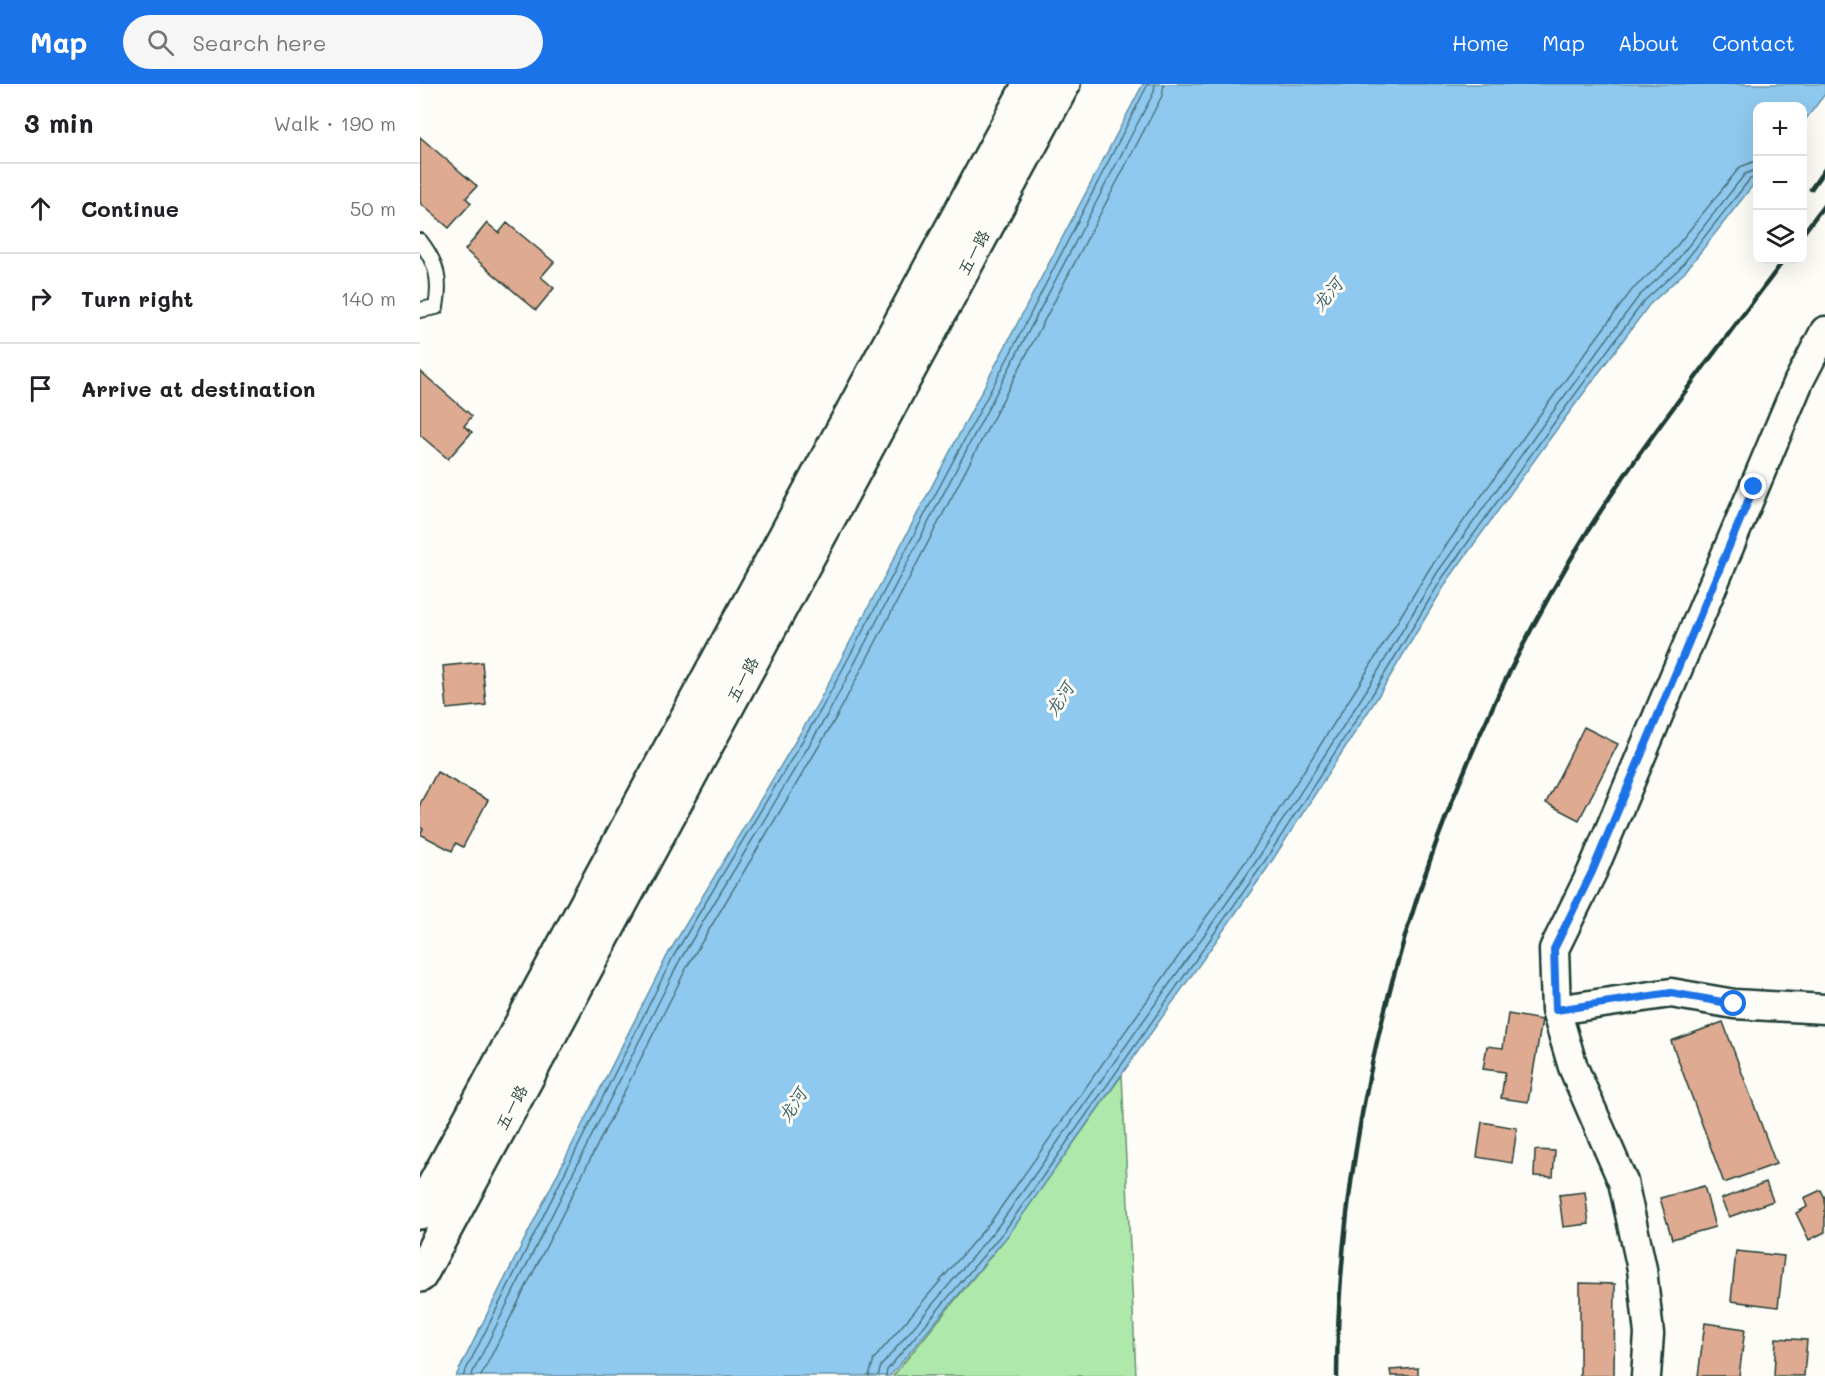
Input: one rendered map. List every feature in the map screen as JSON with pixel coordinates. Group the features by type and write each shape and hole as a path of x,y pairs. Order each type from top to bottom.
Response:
{"main road":[{"name":"五一路","path":"420,1212 1030,84"},
{"name":"五一路","path":"420,1275 1063,84"}],"street":[{"path":"1646,1376 1649,1334 1642,1269 1623,1182 1573,1066 1556,1010 1554,949 1592,872 1799,381 1825,331"},
{"path":"1556,1010 1671,993 1734,1004 1825,1009"}],"lane":[{"path":"420,241 430,254 440,284 436,307 420,310"}],"green space":[{"path":"1122,1075 1136,1376 893,1376 1009,1234"}],"water":[{"name":"龙河","path":"1143,84 1825,84 1825,94 1807,118 1807,102 1753,102 1753,185 1684,273 1649,305 1551,437 1448,580 1377,698 1266,870 1009,1234 890,1376 456,1376 668,954 817,705"}],"building":[{"path":"420,137 477,186 466,198 471,203 449,228 420,203"},
{"path":"487,223 499,233 507,223 554,262 541,277 554,288 536,310 465,250"},
{"path":"420,371 472,416 464,426 472,432 448,459 420,435"},
{"path":"482,662 486,705 447,709 443,666"},
{"path":"1584,727 1618,744 1579,820 1546,803"},
{"path":"437,772 488,800 463,847 456,843 452,851 420,834 423,829 420,827 420,804"},
{"path":"1508,1014 1542,1020 1528,1102 1501,1098 1505,1072 1483,1069 1487,1046 1503,1048"},
{"path":"1723,1022 1776,1164 1724,1183 1671,1041"},
{"path":"1482,1122 1517,1128 1512,1163 1477,1157"},
{"path":"1535,1150 1555,1151 1553,1177 1534,1176"},
{"path":"1766,1182 1773,1201 1729,1217 1721,1199"},
{"path":"1704,1186 1715,1227 1672,1239 1660,1198"},
{"path":"1821,1190 1825,1198 1825,1232 1809,1240 1796,1213 1807,1207 1804,1198"},
{"path":"1585,1192 1589,1224 1563,1227 1559,1195"},
{"path":"1736,1251 1784,1256 1778,1307 1731,1301"},
{"path":"1580,1283 1615,1284 1614,1376 1580,1376"},
{"path":"1705,1323 1745,1329 1739,1376 1698,1376"},
{"path":"1776,1338 1807,1340 1804,1376 1774,1376"},
{"path":"1418,1368 1418,1376 1391,1376 1390,1370"}],"railway":[{"path":"1811,189 1825,169"},
{"path":"1807,228 1825,204"},
{"path":"1337,1376 1342,1265 1355,1154 1376,1044 1405,936 1441,829 1484,726 1533,625 1589,529 1659,426 1781,264"}],"route":[{"path":"1734,1004 1671,993 1556,1010 1554,949 1592,872 1754,487"}]}
